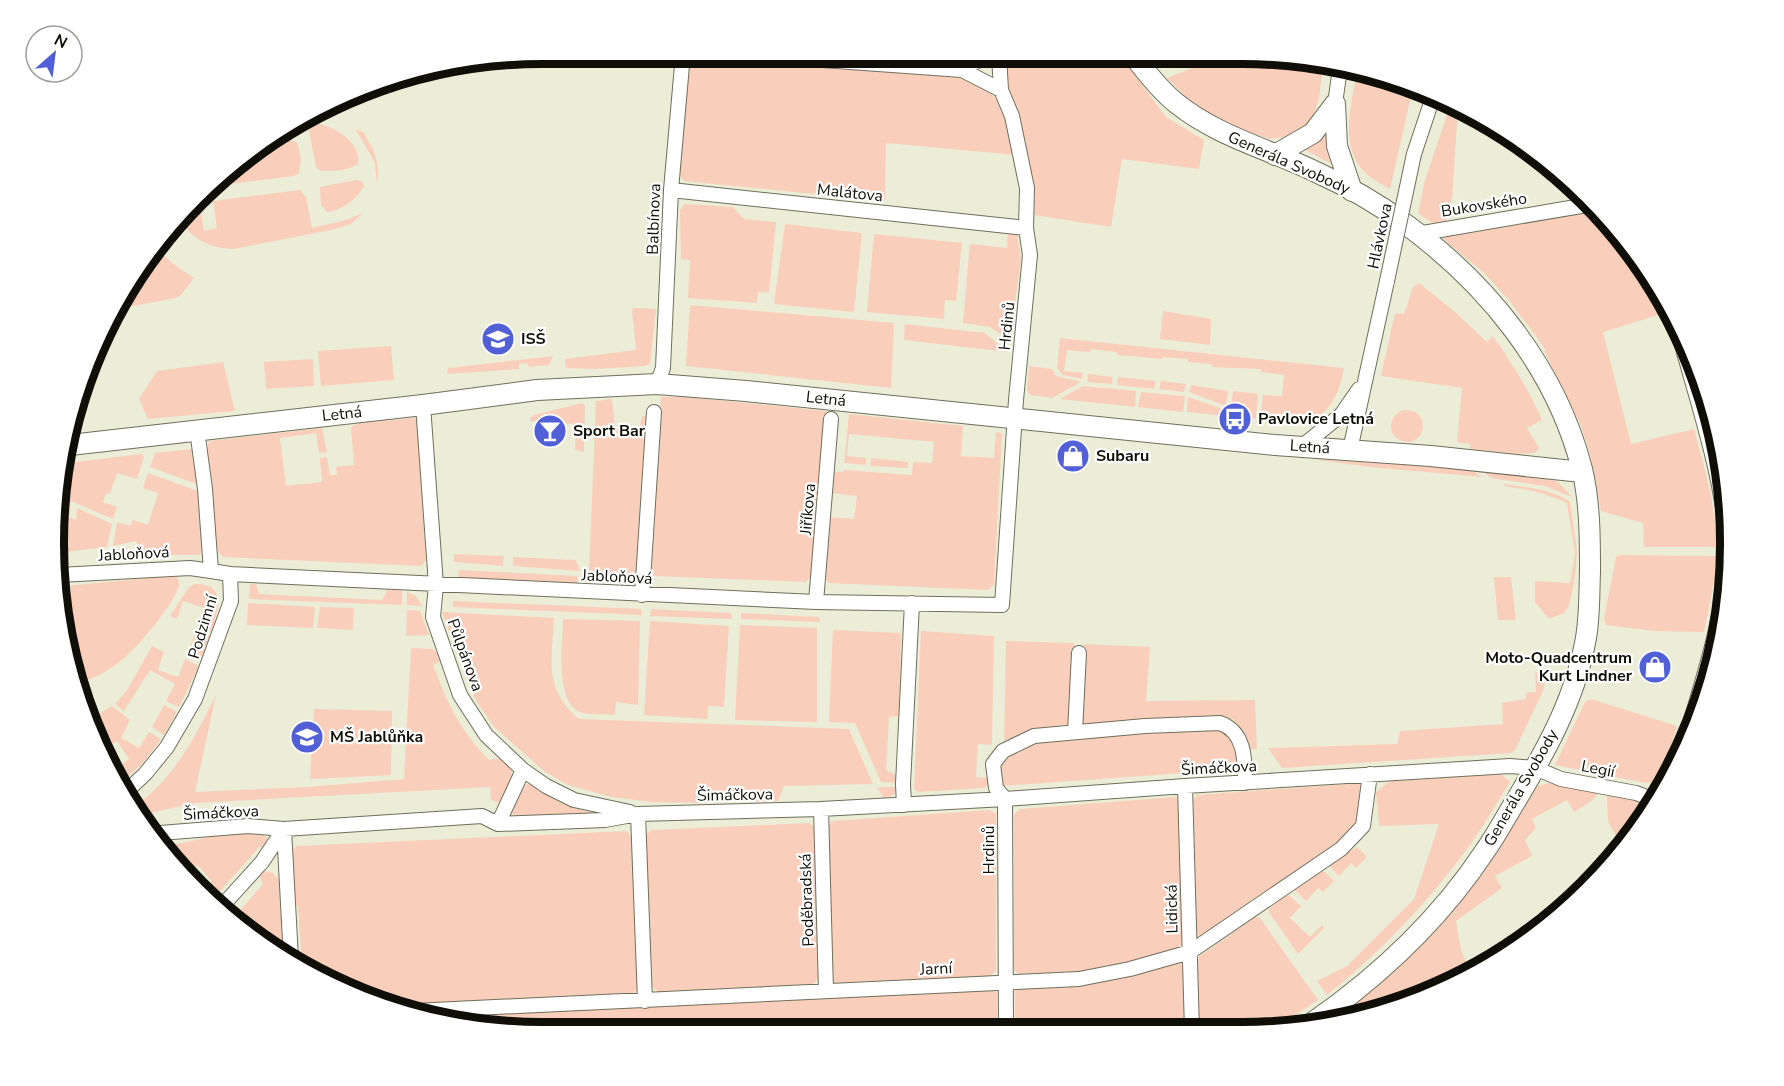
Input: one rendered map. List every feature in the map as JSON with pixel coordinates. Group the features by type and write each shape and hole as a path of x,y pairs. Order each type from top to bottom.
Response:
{"street":[{"name":"Balbínova","path":"657,384 663,368 671,190 682,64"},
{"path":"889,64 962,70 1001,90"},
{"path":"962,70 972,64"},
{"name":"Hrdinů","path":"1000,64 1001,90 1012,116 1027,188 1026,228 1030,255 1015,418 1002,605"},
{"name":"Generála Svobody","path":"1141,64 1174,101 1202,122 1314,171 1352,191 1403,222 1470,280 1505,318 1533,357 1559,404 1582,472 1590,532 1586,641 1577,675 1561,716 1535,768 1485,851 1450,898 1373,977 1325,1014"},
{"path":"1340,75 1335,104 1336,146 1352,191"},
{"path":"1275,154 1313,133 1335,104"},
{"name":"Hlávkova","path":"1350,450 1414,154 1431,104"},
{"name":"Malátova","path":"671,190 1026,228"},
{"name":"Bukovského","path":"1417,234 1580,206"},
{"name":"Hlávkova","path":"1301,447 1341,416 1364,383"},
{"name":"Letná","path":"75,444 537,390 657,384 1582,472"},
{"path":"1692,385 1710,452"},
{"name":"Půlpánova","path":"423,405 436,585 434,617 460,695 486,735 523,770 546,786 574,800 638,814"},
{"path":"642,595 654,412"},
{"name":"Jiříkova","path":"816,603 831,419"},
{"name":"Podzimní","path":"132,787 167,747 198,693 231,601 230,574 211,571 205,489 197,430"},
{"name":"Jabloňová","path":"66,575 190,568 211,571"},
{"name":"Jabloňová","path":"230,574 816,603 1002,605"},
{"path":"904,805 903,784 912,603"},
{"path":"1075,732 1080,653"},
{"name":"Hrdinů","path":"1006,1022 1005,799 996,789 993,764 1003,751 1034,736 1220,723 1231,727 1241,743 1245,783"},
{"name":"Šimáčkova","path":"162,833 248,826 284,829 482,816 498,824 605,820 638,814 904,805 1370,774 1510,766 1535,768"},
{"name":"Legií","path":"1535,768 1561,778 1646,797"},
{"path":"498,824 523,770"},
{"name":"Jarní","path":"440,1010 1079,979 1130,969 1190,952 1341,849 1363,826 1370,774"},
{"name":"Lidická","path":"1185,786 1192,1022"},
{"name":"Poděbradská","path":"821,809 826,991"},
{"path":"638,814 645,1000"},
{"path":"226,901 262,862 284,829"},
{"path":"284,829 290,949"}],"shaded area":[{"path":"688,64 798,64 961,75 987,90 1001,106 1016,155 886,143 885,201 684,181 679,174"},
{"path":"1006,64 1127,64 1166,117 1204,140 1199,169 1122,159 1111,227 1034,215 1025,157 1005,74"},
{"path":"1202,64 1272,66 1322,72 1319,99 1310,125 1291,136 1269,139 1235,127 1191,102 1167,78"},
{"path":"1356,79 1411,96 1390,189 1363,171 1354,156 1349,133 1350,108"},
{"path":"1448,112 1457,116 1452,198 1446,222 1435,225 1418,213 1425,180"},
{"path":"318,123 332,129 352,143 358,156 358,164 335,171 320,171 316,167 309,131 313,124"},
{"path":"1329,127 1334,165 1305,150"},
{"path":"356,130 363,132 373,151 378,170 377,184 375,163"},
{"path":"285,140 297,142 301,159 299,173 294,176 226,185 252,163"},
{"path":"356,180 363,182 364,186 357,196 344,207 327,212 321,205 320,187"},
{"path":"300,190 306,197 312,228 346,220 363,213 351,224 331,230 233,249 203,242 184,226 201,209 204,231 217,228 213,201"},
{"path":"685,204 733,207 744,219 776,222 769,293 758,292 757,303 688,298 690,260 681,259 680,210"},
{"path":"1586,213 1601,228 1639,277 1661,314 1603,332 1631,444 1694,429 1712,502 1716,547 1644,547 1643,523 1601,511 1591,457 1581,426 1544,351 1546,350 1509,300 1483,272 1444,240 1443,235"},
{"path":"785,224 862,233 854,312 774,304"},
{"path":"1008,231 1017,235 1021,258 1010,341 990,327 963,323 970,244 1007,248"},
{"path":"874,234 962,243 956,301 945,300 944,319 867,312"},
{"path":"162,253 194,278 176,298 127,307"},
{"path":"1419,283 1487,342 1493,336 1500,346 1526,387 1542,420 1527,428 1539,448 1535,453 1518,454 1470,449 1470,444 1457,442 1462,388 1381,376 1395,313 1404,314 1413,287"},
{"path":"690,305 894,323 891,388 686,366"},
{"path":"634,308 656,309 650,364 596,369 566,368 565,359 636,350 632,310"},
{"path":"1163,311 1211,319 1210,345 1160,339"},
{"path":"905,324 985,333 1008,352 904,340"},
{"path":"1060,338 1344,368 1340,386 1332,402 1321,415 1304,421 1288,422 1260,419 1263,395 1282,396 1284,375 1261,372 1261,369 1212,367 1211,364 1188,362 1188,359 1117,355 1116,352 1091,349 1090,352 1067,350 1064,371 1083,373 1082,379 1063,375 1057,368"},
{"path":"391,346 394,380 321,386 318,351"},
{"path":"553,356 549,365 529,367 528,363 519,364 519,369 447,374 448,368"},
{"path":"313,359 314,386 266,389 264,362"},
{"path":"223,362 235,411 148,419 139,399 157,371"},
{"path":"1029,366 1052,369 1056,376 1081,382 1052,398 1031,395 1027,390"},
{"path":"1088,374 1113,377 1112,384 1087,382"},
{"path":"1118,377 1156,381 1154,389 1117,385"},
{"path":"1161,381 1186,384 1184,392 1159,389"},
{"path":"1191,385 1228,391 1226,406 1189,392"},
{"path":"1083,386 1136,391 1135,407 1060,399"},
{"path":"1233,391 1258,394 1256,419 1230,416"},
{"path":"1141,392 1185,396 1183,412 1138,407"},
{"path":"661,397 686,397 826,411 811,576 806,582 654,576 648,569"},
{"path":"1188,397 1226,410 1225,416 1187,412"},
{"path":"612,399 615,429 640,426 642,416 648,416 637,570 630,574 589,573 596,401"},
{"path":"582,403 585,406 584,452 575,450 576,424 530,421 534,415"},
{"path":"1407,410 1418,415 1423,426 1418,437 1407,442 1396,437 1391,426 1396,415"},
{"path":"849,414 963,426 961,456 994,458 996,432 1002,433 994,585 988,590 829,583 823,576 829,517 854,519 857,496 830,493 831,472 843,472 844,470 912,475 913,462 932,463 934,442 849,434 847,456 866,458 866,465 844,463"},
{"path":"417,419 426,560 421,566 223,557 218,552 208,479 209,441 322,428 327,452 319,453 316,433 280,438 286,486 322,482 320,458 327,457 330,475 337,475 336,467 354,465 351,427 359,423"},
{"path":"192,449 197,484 150,467 155,453"},
{"path":"142,454 144,457 137,479 117,473 110,494 106,493 103,502 117,507 113,519 71,501 70,514 66,512 72,462"},
{"path":"871,458 908,462 908,468 871,466"},
{"path":"1311,459 1458,467 1471,470 1482,477 1370,467"},
{"path":"1481,470 1551,479 1559,483 1572,497 1545,486 1491,478"},
{"path":"148,473 198,491 204,543 200,555 142,555 136,541 113,546 117,522 130,526 133,520 148,525 158,493 143,488"},
{"path":"1504,484 1547,491 1570,502 1577,551 1575,577 1569,606 1564,613 1549,619 1535,602 1535,581 1570,583 1575,553 1567,503 1536,492 1504,486"},
{"path":"77,508 112,524 107,547 65,552 66,516 76,520"},
{"path":"454,554 504,556 503,566 454,562"},
{"path":"1619,555 1716,556 1714,582 1704,632 1655,631 1606,625 1604,619 1616,557"},
{"path":"513,557 576,560 580,571 513,566"},
{"path":"459,570 577,576 578,585 458,579"},
{"path":"176,576 179,581 171,602 155,624 123,659 113,667 85,681 74,636 67,586"},
{"path":"1494,577 1511,577 1516,620 1498,620"},
{"path":"194,584 205,585 216,593 218,607 211,632 197,626 204,608 183,601 177,619 170,616 189,587"},
{"path":"250,584 256,584 259,594 382,600 388,589 402,591 402,605 249,599"},
{"path":"407,592 416,596 422,606 407,605"},
{"path":"453,601 641,609 642,615 453,607"},
{"path":"248,603 315,607 313,628 247,625"},
{"path":"320,607 354,608 353,630 317,628"},
{"path":"651,609 731,613 732,619 650,616"},
{"path":"407,610 420,611 429,635 406,636"},
{"path":"442,612 554,618 552,673 560,696 579,719 849,729 873,784 784,786 778,801 703,803 652,802 611,797 568,785 545,772 494,727 475,699"},
{"path":"741,613 819,617 820,622 741,619"},
{"path":"563,619 640,621 638,705 616,702 615,715 583,713 574,708 563,686 561,657"},
{"path":"650,621 729,626 724,707 708,706 707,719 644,715"},
{"path":"740,625 817,628 817,722 735,720"},
{"path":"833,630 901,633 899,716 889,717 886,770 898,776 897,783 881,782 855,723 829,722"},
{"path":"196,631 210,636 201,660 187,655"},
{"path":"921,631 994,636 992,745 978,744 976,777 987,778 989,782 985,788 918,792 914,789"},
{"path":"1006,641 1074,643 1070,724 1033,730 1004,741"},
{"path":"1084,644 1150,647 1146,701 1255,700 1257,749 1247,750 1233,719 1082,726"},
{"path":"152,646 164,652 158,670 178,677 185,659 199,666 179,707 166,701 175,684 150,670 124,711 115,704 127,690"},
{"path":"411,648 433,649 444,660 433,665 449,704 462,727 489,760 502,758 511,766 512,777 502,804 491,800 490,787 196,803 149,813 149,815 141,801 162,782 183,755 216,695 195,792 307,787 404,779"},
{"path":"1535,671 1546,677 1543,691 1515,750 1511,753 1282,768 1268,748 1397,744 1400,731 1503,724 1502,703 1526,699 1526,693 1536,692"},
{"path":"1591,699 1677,726 1668,759 1653,783 1555,765 1585,702"},
{"path":"164,705 177,712 164,735 152,727"},
{"path":"112,706 130,720 121,738 139,748 149,732 161,739 142,764 127,778 120,765 129,759 117,741 110,746 97,715"},
{"path":"314,709 392,711 391,775 310,779"},
{"path":"1218,726 1232,734 1240,769 1002,786 998,775 1000,763 1033,742"},
{"path":"1501,774 1510,782 1454,866 1421,906 1385,943 1327,995 1317,981 1347,966 1414,899 1439,824 1379,826 1376,792 1390,781"},
{"path":"529,783 563,804 598,815 517,818 511,811 522,787"},
{"path":"1362,783 1360,812 1346,839 1203,938 1196,934 1193,800 1197,795"},
{"path":"1549,783 1598,793 1592,801 1574,812 1567,800 1532,819 1536,828 1525,840 1532,856 1495,876 1502,888 1456,921 1461,950 1467,964 1395,996 1351,1008 1418,947 1493,857 1535,787"},
{"path":"877,787 897,787 895,794 884,799"},
{"path":"1607,795 1636,799 1640,807 1618,837 1613,832 1607,811"},
{"path":"1175,797 1179,800 1183,942 1179,948 1123,964 1079,972 1019,974 1014,970 1014,815 1020,809"},
{"path":"990,810 996,814 996,970 991,976 834,983 829,978 826,828 832,821"},
{"path":"810,823 815,828 818,979 813,984 659,993 651,985 644,836 652,830"},
{"path":"626,831 633,838 641,986 634,993 414,1004 360,985 301,955 298,906 294,906 291,851 297,846"},
{"path":"253,833 262,834 269,843 264,848 260,846 218,894 209,885 212,882 198,865 194,869 172,845 209,837"},
{"path":"1357,847 1367,857 1356,868 1351,863 1339,876 1329,866"},
{"path":"260,870 273,873 279,880 283,945 239,912 263,884 258,873"},
{"path":"1321,871 1334,881 1323,892 1318,888 1306,901 1295,890"},
{"path":"1286,895 1301,906 1290,918 1310,937 1322,925 1324,928 1298,954 1269,912 1269,909"},
{"path":"1255,917 1260,918 1318,1000 1291,1018 1198,1022 1197,963 1200,956"},
{"path":"1179,962 1184,967 1185,1022 1015,1022 1015,992 1018,987 1089,983 1124,977"},
{"path":"986,990 997,992 997,1022 543,1022 466,1015"}],"place":[{"name":"ISŠ","path":"498,339"},
{"name":"Pavlovice Letná","path":"1235,419"},
{"name":"Sport Bar","path":"550,431"},
{"name":"Subaru","path":"1073,456"},
{"name":"Moto-Quadcentrum Kurt Lindner","path":"1655,667"},
{"name":"MŠ Jablůňka","path":"307,737"}]}
